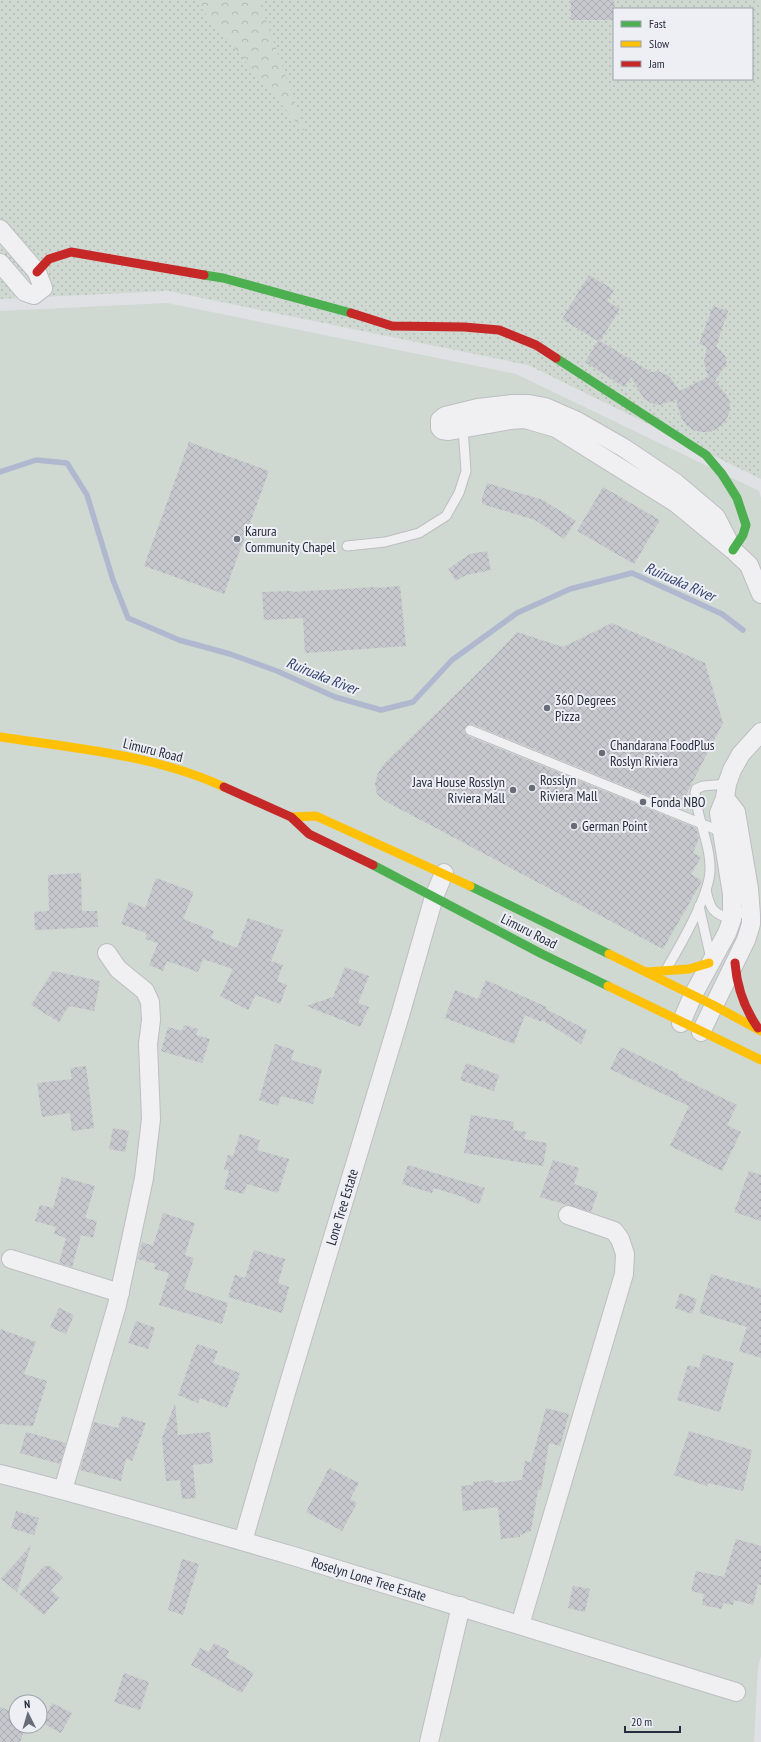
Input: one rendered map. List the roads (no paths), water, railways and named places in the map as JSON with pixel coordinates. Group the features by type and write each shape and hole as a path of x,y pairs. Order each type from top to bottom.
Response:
{"main road":[{"path":"37,272 49,259 71,252 223,278 330,307 392,326 464,326 499,330 536,345 706,454 722,474 736,498 746,525 743,535 733,550"},
{"name":"Limuru Road","path":"0,737 118,755 173,768 216,783 292,817 309,834 362,859 542,954 681,1023 761,1060"},
{"name":"Limuru Road","path":"292,817 316,816 444,873 693,995 761,1031"},
{"path":"646,972 666,972 690,969 710,961"},
{"path":"735,963 738,993 748,1015 761,1031"}],"street":[{"path":"0,229 37,272 43,288 34,295 25,292 0,263"},
{"path":"733,550 716,517 676,483 624,448 577,421 545,407 529,404 512,404 442,417 439,422 440,428 445,430 526,419 556,428 676,502 733,550 748,565 761,594"},
{"path":"681,1023 710,961 727,933 732,918 732,894 719,813 729,776 741,754 761,732"},
{"path":"700,1032 749,934 749,889 736,812 726,791"},
{"name":"Lone Tree Estate","path":"243,1541 292,1371 402,1012 434,897 444,873"},
{"path":"64,1490 120,1293 144,1178 151,1118 148,1044 151,1020 150,1002 145,991 118,970 107,953"},
{"path":"520,1625 624,1274 625,1254 620,1239 614,1231 568,1215"},
{"path":"11,1259 120,1293"},
{"name":"Roselyn Lone Tree Estate","path":"0,1474 64,1490 243,1541 461,1606 736,1692"},
{"path":"429,1742 461,1606"}],"lane":[{"path":"347,546 385,542 419,533 446,516 459,493 466,471 463,428"},
{"path":"470,730 722,832"},
{"path":"666,972 687,932 706,890 710,871 708,852 695,793 696,789 703,786 726,791"},
{"path":"706,890 709,904 719,916 732,918 750,907"},
{"path":"699,906 710,961"}],"waterway":[{"name":"Ruiruaka River","path":"0,472 36,460 67,463 87,495 113,580 128,618 179,640 230,654 277,671 335,697 381,710 413,702 452,660 517,613 570,589 632,573 722,614 743,630"}],"place":[{"name":"Karura Community Chapel","path":"237,539"},
{"name":"360 Degrees Pizza","path":"547,708"},
{"name":"Chandarana FoodPlus Roslyn Riviera","path":"602,753"},
{"name":"Rosslyn Riviera Mall","path":"532,788"},
{"name":"Java House Rosslyn Riviera Mall","path":"513,790"},
{"name":"Fonda NBO","path":"643,802"},
{"name":"German Point","path":"574,826"}]}
